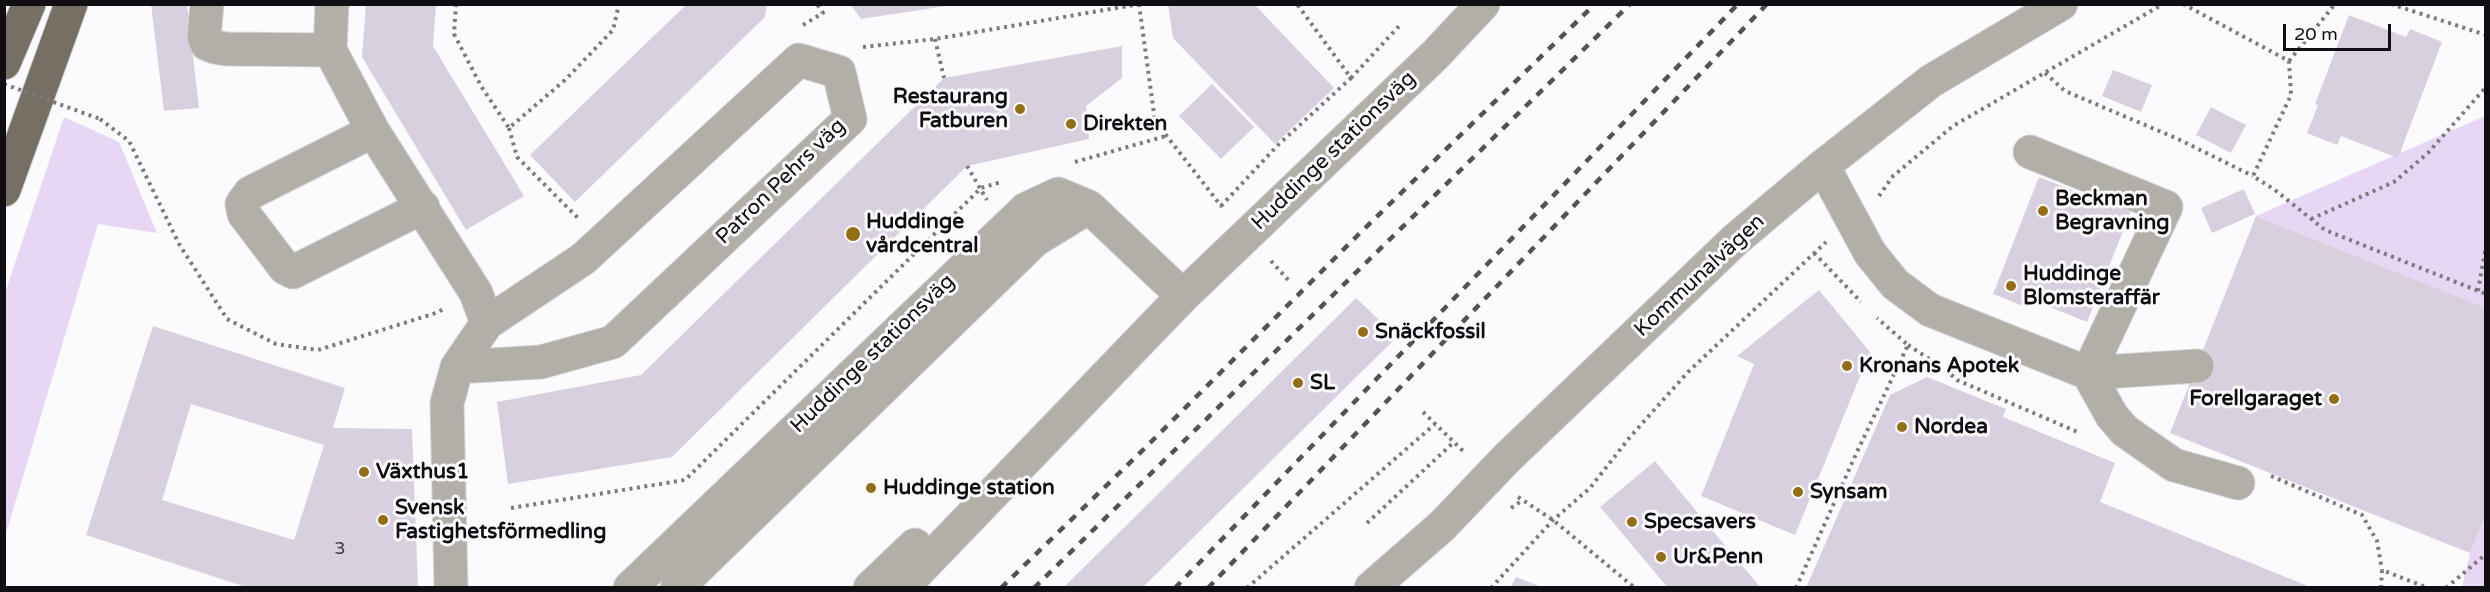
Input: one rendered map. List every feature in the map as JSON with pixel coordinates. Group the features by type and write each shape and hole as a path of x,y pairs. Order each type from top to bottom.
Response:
{"main road":[{"path":"4,63 29,4"},
{"path":"4,190 71,4"}],"street":[{"path":"207,4 204,37 207,44 215,47 330,50"},
{"path":"332,4 330,50 373,131 476,293 487,323"},
{"name":"Huddinge stationsväg","path":"903,588 1175,287 1435,55 1483,4"},
{"name":"Kommunalvägen","path":"1371,588 1442,526 1507,458 1727,248 1823,166 1930,81 2061,4"},
{"name":"Patron Pehrs väg","path":"451,588 447,403 457,367 487,323 584,259 799,60 839,72 850,119 613,342 541,362 457,367"},
{"path":"373,131 249,193 242,204 244,214 285,268 293,272 423,207"},
{"path":"2030,152 2166,207 2088,373"},
{"path":"1823,166 1870,253 1895,284 1930,310 2088,373 2197,366"},
{"name":"Huddinge stationsväg","path":"630,588 1026,209 1058,194 1089,207 1175,287"},
{"path":"677,588 1035,240 1089,207"},
{"path":"870,588 1123,343 1175,287"},
{"path":"2088,373 2112,416 2125,431 2174,465 2251,478"}],"path":[{"path":"456,4 454,34 481,86 509,128 517,157 583,223"},
{"path":"509,128 565,80 613,30 620,4"},
{"path":"799,28 823,13 817,4"},
{"path":"1297,4 1351,78"},
{"path":"2183,4 2289,61"},
{"path":"2253,176 2291,95 2289,61 2334,4"},
{"path":"2391,4 2486,35"},
{"path":"1139,5 1155,122 1228,213"},
{"path":"1221,206 1278,145 1351,78 1401,24"},
{"path":"935,39 944,78"},
{"path":"2045,73 2065,91 2178,139 2253,176 2276,190 2325,230 2486,294"},
{"path":"4,84 100,119"},
{"path":"2311,219 2394,182 2428,153 2486,87"},
{"path":"1069,164 1166,136"},
{"path":"510,508 685,480 981,188 1003,182"},
{"path":"2478,291 2486,246"},
{"path":"1814,253 1863,304"},
{"path":"1270,260 1291,283"},
{"path":"1796,588 1908,345 1871,313"},
{"path":"1423,412 1469,457"},
{"path":"1247,588 1435,424"},
{"path":"1367,523 1454,442"},
{"path":"2251,478 2362,515 2377,541 2382,570 2381,588"},
{"path":"1517,497 1553,520 1635,588"},
{"path":"1491,588 1553,520"},
{"path":"2446,588 2486,554"},
{"path":"2382,570 2428,588"}],"shaded area":[{"path":"2485,116 2485,308 2256,216"},
{"path":"64,117 119,142 157,233 98,224 5,537 5,293"},
{"path":"2485,513 2485,587 2462,588 2470,553"}],"building":[{"path":"151,4 187,4 199,108 164,111"},
{"path":"366,4 436,4 433,46 524,196 466,230 362,57"},
{"path":"687,4 767,4 765,17 575,202 530,155"},
{"path":"850,4 946,4 946,6 861,19"},
{"path":"1168,4 1254,4 1334,88 1275,144 1173,38"},
{"path":"2349,15 2406,37 2410,29 2442,42 2398,158 2341,136 2337,145 2307,133 2318,105 2315,104"},
{"path":"1122,46 1122,78 1086,106 1089,139 967,166 672,457 508,484 497,402 641,375 944,78"},
{"path":"2113,70 2152,85 2141,112 2102,96"},
{"path":"1212,84 1254,127 1221,159 1179,116"},
{"path":"2211,107 2246,125 2231,153 2196,135"},
{"path":"2039,177 2098,200 2100,193 2133,206 2087,322 2030,299 2026,307 1993,294"},
{"path":"2244,189 2255,214 2212,233 2201,208"},
{"name":"Forellgaraget","path":"2256,216 2486,308 2486,513 2470,553 2170,433"},
{"path":"1819,290 1870,352 1795,535 1701,496 1754,364 1737,356"},
{"path":"1356,298 1397,337 1142,588 1063,588"},
{"name":"Växthus1","path":"153,326 345,388 333,428 412,429 418,588 249,588 86,535","holes":["191,404 324,445 294,540 162,500"]},
{"path":"1927,377 2006,409 2003,417 2115,463 2100,502 2313,588 1806,588 1890,395"},
{"path":"1655,461 1761,588 1668,588 1600,507"},
{"path":"1516,577 1542,587 1542,588 1510,588"}],"railway":[{"path":"1001,588 1595,4"},
{"path":"1034,588 1630,4"},
{"path":"1175,588 1738,4"},
{"path":"1208,588 1767,4"}],"place":[{"name":"Restaurang Fatburen","path":"1020,109"},
{"name":"Direkten","path":"1071,124"},
{"name":"Beckman Begravning","path":"2043,211"},
{"name":"Huddinge vårdcentral","path":"853,234"},
{"name":"Huddinge Blomsteraffär","path":"2011,286"},
{"name":"Snäckfossil","path":"1363,332"},
{"name":"Kronans Apotek","path":"1847,366"},
{"name":"SL","path":"1298,383"},
{"name":"Forellgaraget","path":"2334,399"},
{"name":"Nordea","path":"1902,427"},
{"name":"Växthus1","path":"364,472"},
{"name":"Huddinge station","path":"871,488"},
{"name":"Synsam","path":"1798,492"},
{"name":"Svensk Fastighetsförmedling","path":"383,520"},
{"name":"Specsavers","path":"1632,522"},
{"name":"Ur&Penn","path":"1661,557"}]}
